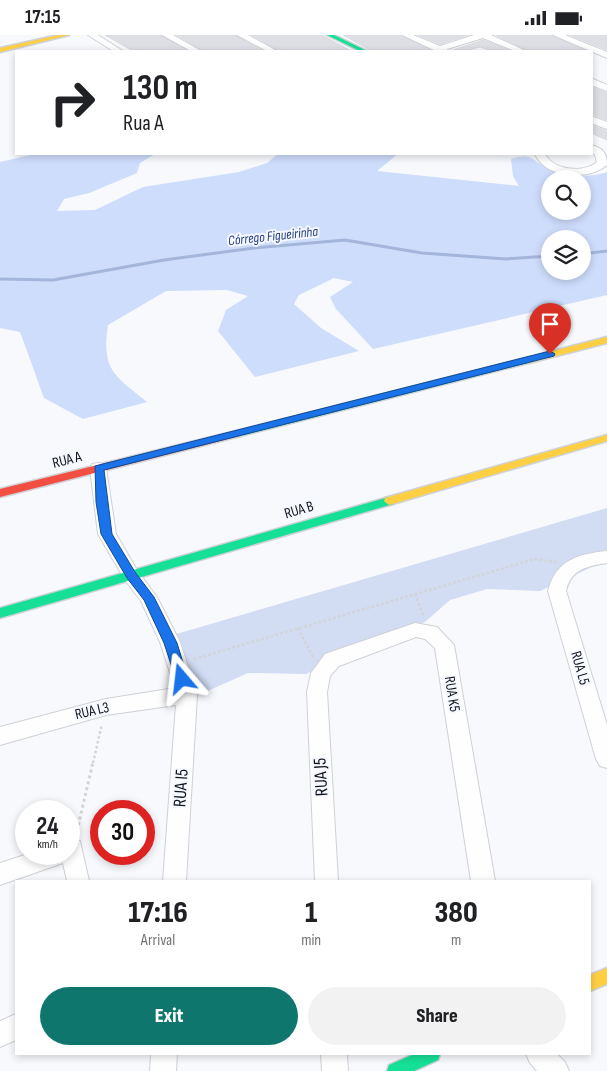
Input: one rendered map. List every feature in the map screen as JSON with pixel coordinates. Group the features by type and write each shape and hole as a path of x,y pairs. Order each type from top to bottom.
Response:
{"street":[{"path":"0,46 46,35"},
{"path":"0,50 66,35"},
{"path":"92,35 117,50"},
{"path":"166,35 195,50"},
{"path":"241,35 271,50"},
{"path":"316,35 347,50"},
{"path":"330,35 362,50"},
{"path":"406,35 442,50 484,35 520,50"},
{"path":"557,35 607,55"},
{"path":"593,82 607,88"},
{"path":"593,120 607,126"},
{"path":"541,155 546,162 553,166 573,171 593,169 602,155"},
{"name":"RUA A","path":"0,493 607,340"},
{"name":"RUA B","path":"0,613 607,438"},
{"path":"98,468 101,502 107,534 131,575 148,597 170,643 187,695"},
{"path":"564,573 584,560 607,557"},
{"name":"RUA L5","path":"564,573 557,591 607,759"},
{"path":"321,673 332,661 414,630 430,632"},
{"name":"RUA K5","path":"430,632 444,645 483,880"},
{"name":"RUA J5","path":"321,673 317,692 326,880"},
{"name":"RUA L3","path":"0,736 106,707 187,695"},
{"name":"RUA I5","path":"175,880 187,695"},
{"path":"0,874 26,865"},
{"path":"72,865 78,880"},
{"path":"591,983 607,975"},
{"path":"0,1034 15,1027"},
{"path":"163,1071 164,1055"},
{"path":"334,1055 335,1071"},
{"path":"395,1071 430,1055"},
{"path":"540,1055 556,1071"}],"path":[{"path":"177,663 535,559 556,562 564,573"},
{"path":"415,594 430,632"},
{"path":"298,628 321,673"},
{"path":"80,803 106,707"}],"shaded area":[{"path":"31,155 153,155 140,163 137,173 89,193 64,199 57,211 95,210 143,187 239,172 267,163 277,155 397,155 377,171 519,186 513,176 511,159 523,156 532,158 551,170 541,170 541,220 591,220 591,175 607,172 607,295 373,349 336,309 330,297 353,282 334,278 299,295 294,304 321,328 359,351 255,377 218,331 226,310 248,296 227,290 166,291 108,325 107,352 113,371 126,385 147,402 83,419 44,398 20,332 0,328 0,162"},
{"path":"607,508 607,560 540,591 487,589 450,600 425,622 306,674 248,673 194,697 173,635"}],"building":[{"path":"105,35 160,35 186,50 131,50"},
{"path":"177,35 235,35 261,50 201,50"},
{"path":"252,35 322,35 349,50 277,50"},
{"path":"343,35 400,35 430,50 370,50"},
{"path":"418,35 468,35 440,44"},
{"path":"496,35 551,35 584,50 526,50"},
{"path":"570,35 607,35 607,50"},
{"path":"483,40 508,50 489,50 480,47 469,50 453,50"},
{"path":"593,88 607,93 607,120 593,115"},
{"path":"593,126 607,131 607,140 593,134"}],"waterway":[{"name":"Córrego Figueirinha","path":"0,279 53,280 164,260 254,248 345,240 422,253 506,259 541,257"},
{"name":"Córrego Figueirinha","path":"591,253 607,251"}],"traffic: fast":[{"path":"330,35 362,50"},
{"path":"236,434 529,360"},
{"path":"0,613 389,501"},
{"path":"395,1071 430,1055"}],"traffic: slow":[{"path":"0,50 66,35"},
{"path":"529,360 607,340"},
{"path":"389,501 607,438"},
{"path":"591,983 607,976"}],"traffic: jam":[{"path":"0,493 236,434"}],"route":[{"path":"182,679 170,643 148,597 131,575 107,534 101,502 98,468 550,354"}]}
